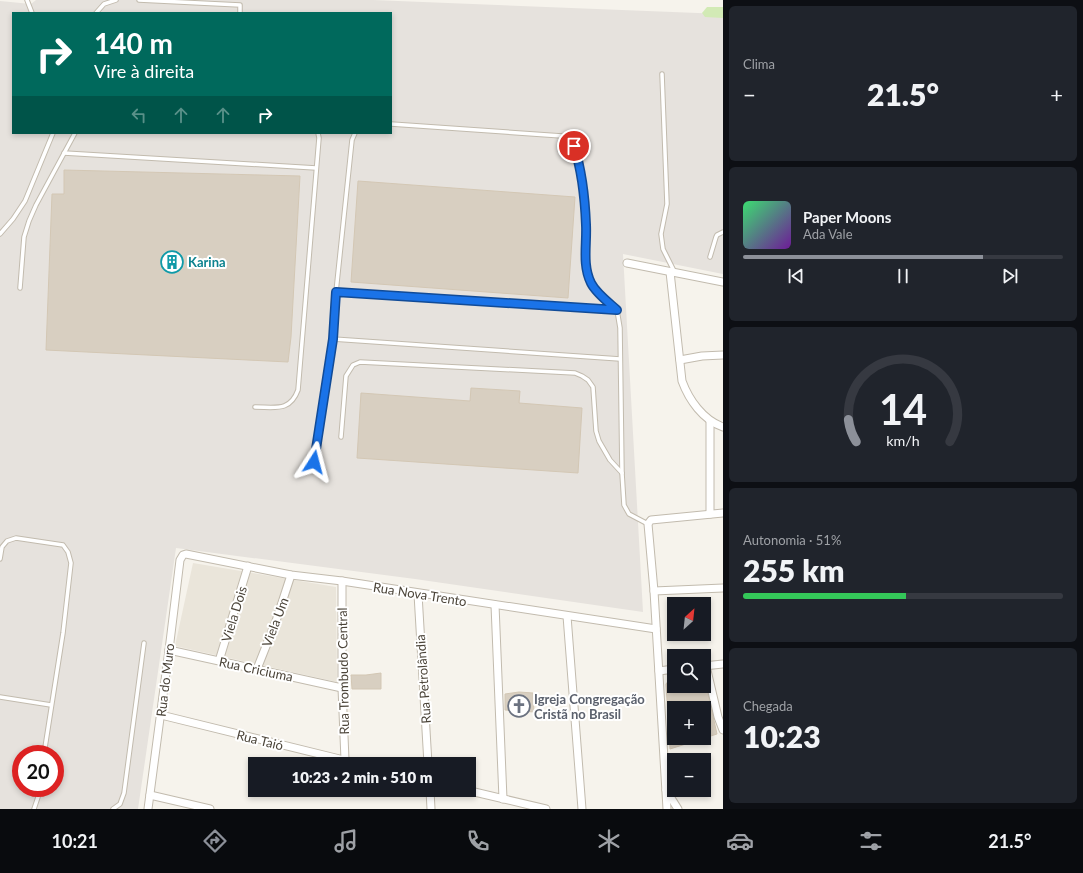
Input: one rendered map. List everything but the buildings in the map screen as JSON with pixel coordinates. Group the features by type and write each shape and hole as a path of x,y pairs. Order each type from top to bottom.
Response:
{"street":[{"path":"627,263 723,282"},
{"path":"672,272 682,381 686,391 697,407 710,421 723,427"},
{"path":"680,360 702,356 723,356"},
{"path":"710,421 710,514"},
{"path":"667,809 654,591 648,524 651,520 723,513"},
{"name":"Rua Nova Trento","path":"186,554 291,575 656,629"},
{"name":"Rua do Muro","path":"148,809 180,560 183,555 186,554"},
{"name":"Viela Dois","path":"219,661 248,566"},
{"name":"Viela Um","path":"257,669 279,614 291,575"},
{"name":"Rua Trombudo Central","path":"342,582 342,688 345,757"},
{"path":"654,591 723,588"},
{"name":"Rua Petrolândia","path":"418,594 428,757"},
{"path":"495,605 503,799"},
{"path":"567,616 582,809"},
{"name":"Rua Criciuma","path":"169,650 342,688"},
{"path":"711,665 723,664"},
{"path":"659,671 667,670"},
{"path":"711,689 723,730"},
{"name":"Rua Taió","path":"161,715 333,757"},
{"path":"666,790 678,809"},
{"path":"476,792 546,809"},
{"path":"150,795 210,809"},
{"path":"430,797 431,809"}],"lane":[{"path":"27,0 32,12"},
{"path":"97,12 104,4 116,0"},
{"path":"139,0 240,6 240,12"},
{"path":"662,74 667,204 661,234 663,249 672,272"},
{"path":"392,124 562,136 568,139 574,146 580,167 586,225 585,261 591,283 603,298 617,310 620,328 622,473 624,505 629,514 648,524"},
{"path":"0,234 25,201 53,134"},
{"path":"20,288 24,236 29,221 74,134"},
{"path":"255,407 285,406 292,402 298,390 318,134"},
{"path":"314,462 333,339 336,292 352,140 355,134"},
{"path":"64,153 316,168"},
{"path":"710,257 717,234 723,232"},
{"path":"336,292 617,310"},
{"path":"333,339 620,359"},
{"path":"341,437 346,376 353,365 360,362 575,373 588,380 593,387 596,431 599,441 610,460 622,473"},
{"path":"0,559 2,547 7,541 16,538 63,545 68,552 71,563 63,633 45,745"},
{"path":"113,809 120,804 124,793 144,643"},
{"path":"0,697 51,705"},
{"path":"34,809 38,797"}],"shaded area":[{"path":"36,0 373,0 723,14 723,274 623,254 643,612 415,579 176,548 138,809 0,809 0,1 31,4"},
{"path":"193,563 336,587 337,682 175,646"}],"green space":[{"path":"707,7 723,7 723,18 705,17 702,13"}],"place":[{"name":"Karina","path":"172,262"},
{"name":"Igreja Congregação Cristã no Brasil","path":"519,706"}],"route":[{"path":"314,462 333,339 336,292 617,310 603,298 591,283 585,261 586,225 580,167 574,146"}]}
